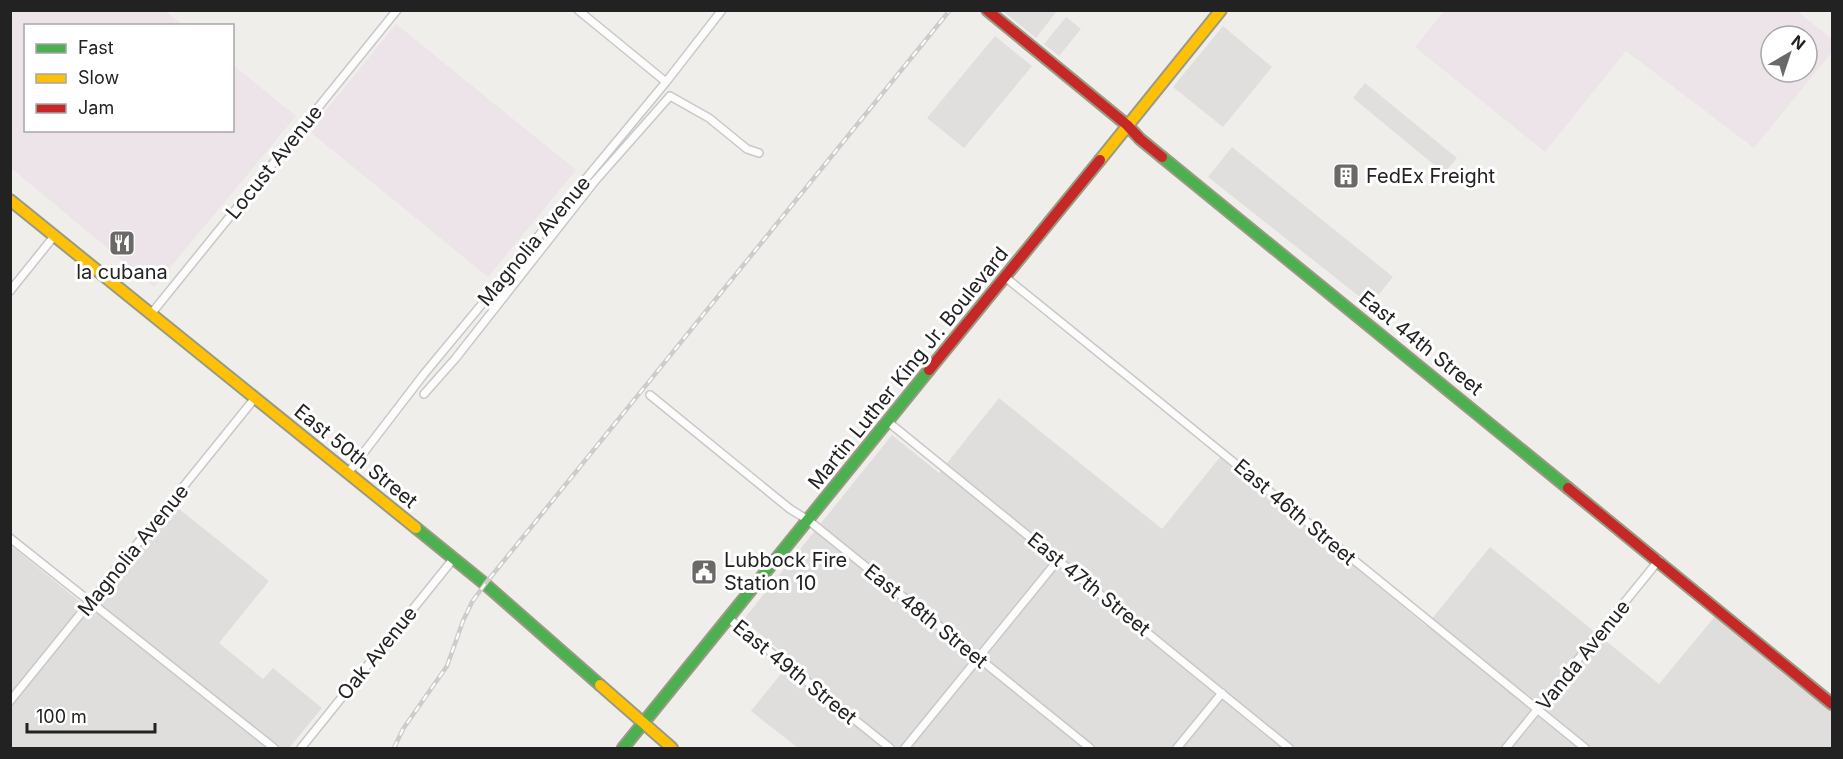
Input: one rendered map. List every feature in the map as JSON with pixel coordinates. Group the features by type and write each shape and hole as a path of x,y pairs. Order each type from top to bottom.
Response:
{"main road":[{"name":"East 44th Street","path":"987,10 1127,124 1140,139 1833,704"},
{"name":"Martin Luther King Jr. Boulevard","path":"623,748 1221,10"},
{"name":"East 50th Street","path":"10,200 505,600 672,748"}],"street":[{"name":"Locust Avenue","path":"151,314 397,10"},
{"path":"578,10 666,82"},
{"name":"Magnolia Avenue","path":"348,473 424,374 723,10"},
{"path":"424,394 455,359 595,181 670,96 709,118 747,148 759,153"},
{"path":"10,291 55,235"},
{"name":"East 46th Street","path":"1005,277 1585,748"},
{"name":"East 48th Street","path":"650,395 1090,748"},
{"name":"Magnolia Avenue","path":"10,702 255,398"},
{"name":"East 47th Street","path":"887,421 1289,748"},
{"path":"10,538 274,748"},
{"name":"Oak Avenue","path":"301,748 454,558"},
{"path":"905,748 1058,560"},
{"name":"Vanda Avenue","path":"1506,748 1659,560"},
{"name":"East 49th Street","path":"728,618 890,748"},
{"path":"1177,748 1222,693"}],"shaded area":[{"path":"1057,10 1036,38 1003,11"},
{"path":"10,11 165,11 182,24 24,24 24,132 234,132 234,66 296,116 154,287 11,168"},
{"path":"1444,11 1797,11 1813,24 1759,24 1759,84 1806,84 1754,148 1626,51 1545,152 1415,47"},
{"path":"1066,17 1081,29 1059,56 1044,44"},
{"path":"396,24 576,170 488,277 309,131"},
{"path":"1223,26 1272,67 1223,127 1173,87"},
{"path":"1819,29 1832,39 1832,52 1819,68"},
{"path":"995,36 1032,66 964,148 927,118"},
{"path":"1365,83 1457,158 1444,173 1353,98"},
{"path":"1232,147 1393,277 1370,305 1208,177"},
{"path":"999,398 1162,529 1221,456 1426,626 1490,547 1659,684 1716,615 1832,709 1832,748 798,748 751,711 792,660 743,620 892,435 939,473"},
{"path":"174,505 269,581 219,643 263,679 273,668 322,708 289,748 11,748 10,545 89,609"}],"railway":[{"path":"394,748 403,729 447,666 463,621 472,602 485,584 950,10"}],"traffic: fast":[{"path":"1162,157 1568,488"},
{"path":"623,748 929,370"},
{"path":"416,528 485,584 600,685"}],"traffic: slow":[{"path":"1100,160 1221,10"},
{"path":"10,200 416,528"},
{"path":"600,685 672,748"}],"traffic: jam":[{"path":"987,10 1127,125 1162,157"},
{"path":"929,370 1100,160"},
{"path":"1568,488 1832,704"}],"place":[{"name":"FedEx Freight","path":"1346,176"},
{"name":"la cubana","path":"122,243"},
{"name":"Lubbock Fire Station 10","path":"704,572"}]}
